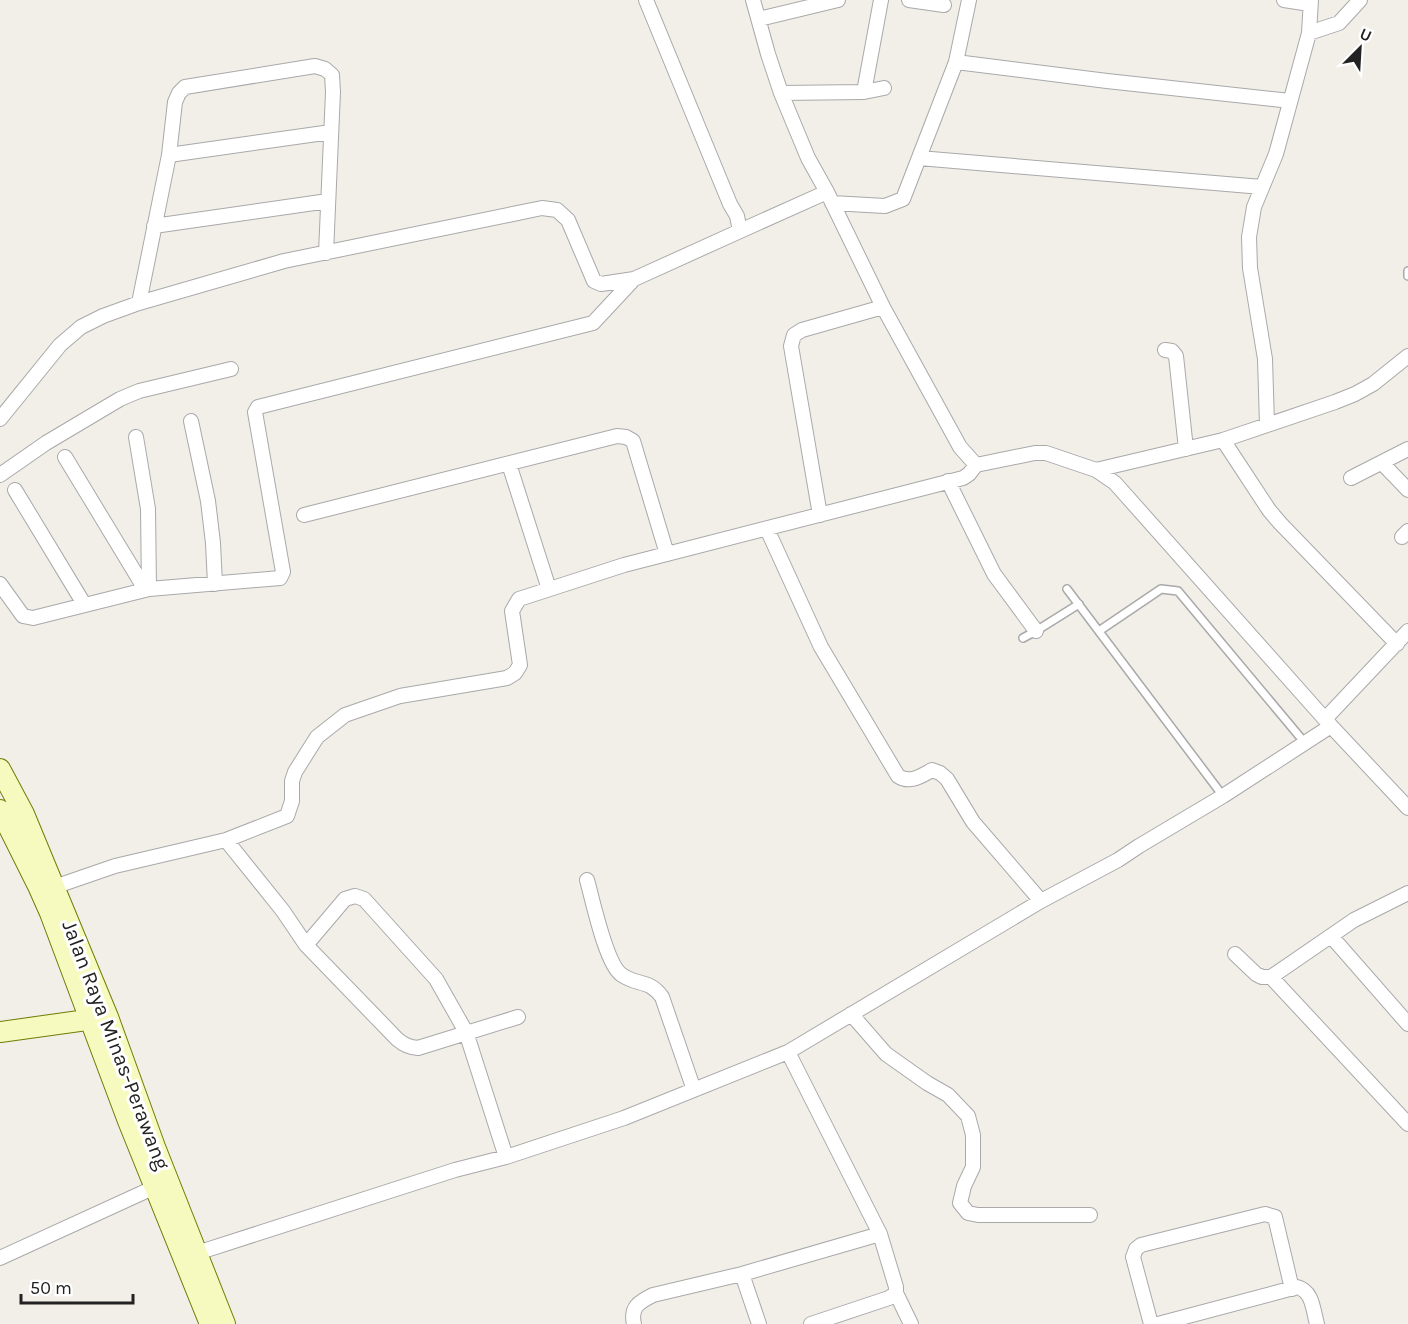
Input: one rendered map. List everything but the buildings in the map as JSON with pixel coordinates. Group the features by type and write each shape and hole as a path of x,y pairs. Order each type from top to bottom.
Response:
{"main road":[{"name":"Jalan Raya Minas-Perawang","path":"0,769 24,814 54,887 100,1019 128,1120 210,1324"},
{"name":"Jalan Raya Minas-Perawang","path":"0,810 100,1019 225,1324"},
{"path":"0,1032 100,1019"}],"street":[{"path":"646,0 737,216 740,231"},
{"path":"753,0 781,93 808,158 883,307 960,447 976,465"},
{"path":"759,19 838,0"},
{"path":"864,92 881,0"},
{"path":"909,0 944,5"},
{"path":"0,419 60,345 81,327 103,316 140,303 284,261 542,208 557,210 568,220 594,281 600,284 634,279 740,231 829,198 870,206 885,206 903,199 956,62 969,0"},
{"path":"1267,424 1266,359 1250,268 1249,237 1254,207 1276,154 1309,33 1310,2 1284,0"},
{"path":"1309,33 1340,23 1360,0"},
{"path":"956,62 1290,101"},
{"path":"140,303 169,155 175,102 184,87 315,66 325,69 332,75 326,253"},
{"path":"781,93 864,92 884,88"},
{"path":"169,155 331,132"},
{"path":"919,158 1262,187"},
{"path":"154,226 328,201"},
{"path":"0,584 25,618 33,618 147,589 280,578 283,574 255,412 258,407 593,324 634,279"},
{"path":"820,514 791,346 794,335 802,330 883,307"},
{"path":"1165,350 1172,351 1176,357 1186,449"},
{"path":"1096,470 1223,440 1355,394 1373,384 1408,356"},
{"path":"0,475 46,443 120,399 139,391 231,369"},
{"path":"191,421 208,501 215,584"},
{"path":"136,436 148,509 147,589"},
{"path":"304,515 617,436 633,441 667,554"},
{"path":"1223,440 1280,523 1396,644"},
{"path":"1351,478 1408,449"},
{"path":"54,887 115,866 226,840 287,816 292,801 292,781 295,772 317,737 345,715 400,696 507,678 515,673 520,664 512,611 519,599 624,564 963,478 976,465 1035,453 1046,453 1096,470 1115,483 1328,723 1408,808"},
{"path":"65,458 147,589"},
{"path":"1382,463 1408,490"},
{"path":"509,464 549,589"},
{"path":"948,481 994,574 1036,631"},
{"path":"15,490 84,604"},
{"path":"767,529 821,647 898,776 903,780 912,780 932,770 947,779 973,822 1041,901"},
{"path":"197,1253 624,1118 788,1052 1041,901 1118,860 1305,743 1328,723 1408,631"},
{"path":"226,840 283,911 306,945 402,1044 418,1048 518,1017"},
{"path":"587,880 608,956 620,975 647,984 657,990 662,997 694,1090"},
{"path":"1235,954 1256,974 1271,977 1354,920 1408,893"},
{"path":"306,945 345,899 355,896 364,899 436,979 466,1032 506,1157"},
{"path":"1330,936 1408,1024"},
{"path":"1271,977 1408,1124"},
{"path":"851,1014 886,1054 948,1095 968,1116 973,1135 973,1167 964,1186 960,1203 968,1213 978,1215 1090,1215"},
{"path":"788,1052 880,1234 896,1293 911,1324"},
{"path":"0,1258 155,1187"},
{"path":"1150,1324 1133,1257 1136,1249 1141,1245 1265,1214 1270,1215 1275,1217 1292,1288"},
{"path":"634,1324 632,1316 637,1305 653,1295 742,1274 880,1234"},
{"path":"742,1274 759,1324"},
{"path":"1158,1324 1182,1321 1297,1287 1309,1293 1317,1324"},
{"path":"812,1324 889,1298 896,1293"}],"lane":[{"path":"1067,589 1223,796"},
{"path":"1099,631 1161,589 1178,591 1305,743"},
{"path":"1023,638 1079,604"}]}
